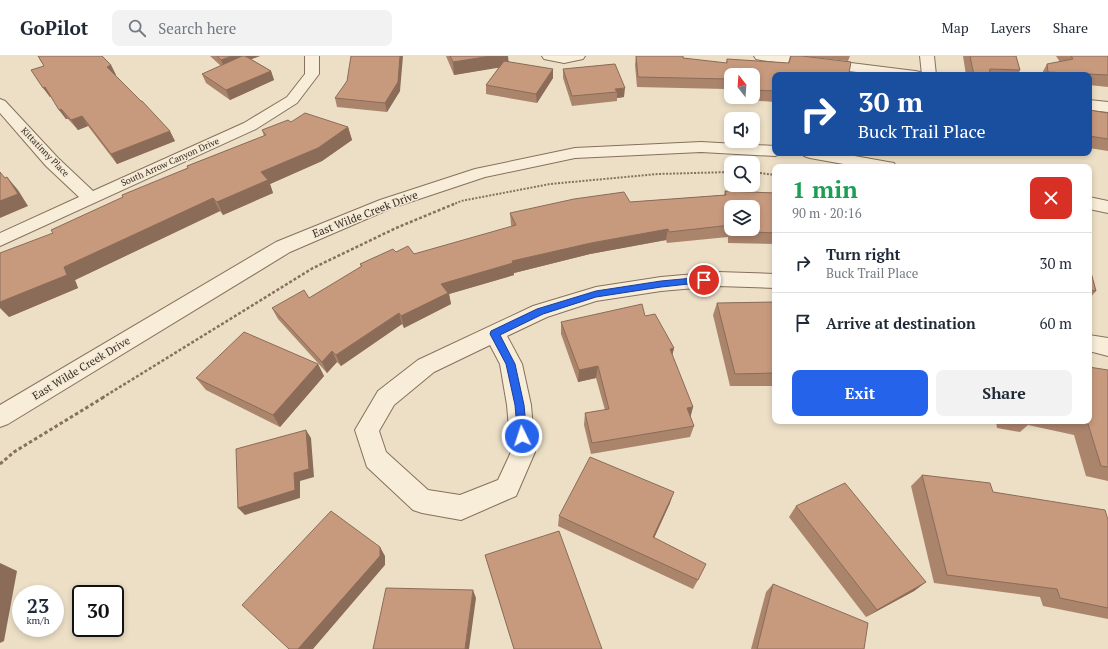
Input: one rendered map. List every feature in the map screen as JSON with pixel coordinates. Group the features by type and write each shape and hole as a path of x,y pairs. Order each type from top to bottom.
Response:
{"street":[{"name":"South Arrow Canyon Drive","path":"0,240 250,126 292,100 312,74 312,56"},
{"path":"549,56 564,59 578,56"},
{"path":"761,56 891,72"},
{"path":"883,56 883,71"},
{"path":"927,56 929,72"},
{"name":"Kittatinny Place","path":"0,104 52,162 91,198"},
{"path":"1092,104 1108,106"},
{"name":"East Wilde Creek Drive","path":"0,417 283,247 386,204 481,173 575,153 702,147 772,151"},
{"path":"827,156 871,164"},
{"path":"1092,204 1108,207"},
{"path":"495,334 511,364 520,405 523,452 506,488 461,508 422,501 376,459 367,430 386,398 426,366 540,311 596,294 661,284 718,279 772,281"},
{"path":"1092,344 1108,347"}],"path":[{"path":"0,464 14,452 313,268 396,228 461,201 550,184 658,174 724,172"},
{"path":"760,173 772,175"}],"building":[{"path":"38,56 102,56 111,65 107,67 170,131 111,154 82,116 71,120 61,109 59,110 45,87 43,88 31,70 44,66"},
{"path":"217,56 232,56 221,60"},
{"path":"245,56 271,71 226,90 202,74"},
{"path":"351,56 400,56 398,82 385,103 335,98 347,81"},
{"path":"450,56 491,56 453,62"},
{"path":"636,56 683,56 683,58 727,63 727,59 789,63 791,56 802,56 851,62 849,72 772,72 772,91 760,90 760,68 724,68 724,79 638,77"},
{"path":"970,56 1016,56 1020,70 990,69 990,72 973,72"},
{"path":"1071,56 1108,56 1108,75 1092,74 1092,72 1048,72 1047,64 1073,59"},
{"path":"504,61 553,69 536,94 486,85"},
{"path":"615,64 625,88 615,89 617,92 572,96 563,69"},
{"path":"1092,110 1108,113 1108,139 1092,136"},
{"path":"305,113 348,127 318,148 261,172 268,180 217,202 213,198 64,267 67,275 0,302 0,253 53,233 51,230 123,197 122,195 188,168 187,166 266,135 262,130 288,120 291,122"},
{"path":"0,172 5,178 7,177 18,194 0,201"},
{"path":"624,192 630,202 726,195 725,192 772,193 772,233 760,232 760,200 724,200 724,226 669,232 668,229 591,243 512,261 513,263 441,284 448,293 401,316 399,313 336,355 332,351 322,362 272,308 304,290 309,298 362,266 360,264 393,249 396,252 408,246 414,254 516,225 510,213 574,199"},
{"path":"1092,276 1096,291 1092,290"},
{"path":"772,302 772,373 735,374 717,303"},
{"path":"642,304 645,316 655,314 674,348 670,349 693,407 687,408 694,426 592,443 585,413 609,409 598,366 579,370 561,322"},
{"path":"244,332 318,364 273,415 196,378"},
{"path":"1092,367 1108,370 1108,467 1101,466 1088,424 1092,424"},
{"path":"306,430 309,469 294,473 295,490 238,508 236,449"},
{"path":"590,457 674,492 653,537 706,564 698,580 559,516"},
{"path":"922,475 990,483 993,492 1105,510 1108,520 1108,608 1060,598 1057,589 947,575"},
{"path":"845,483 926,582 877,610 796,506"},
{"path":"331,511 380,547 380,556 298,649 289,649 242,605"},
{"path":"559,531 602,649 514,649 485,555"},
{"path":"773,584 868,623 864,649 757,649"},
{"path":"386,588 473,590 465,649 373,649"}],"route":[{"path":"522,436 520,405 511,364 495,334 540,311 596,294 661,284 704,280"}]}
